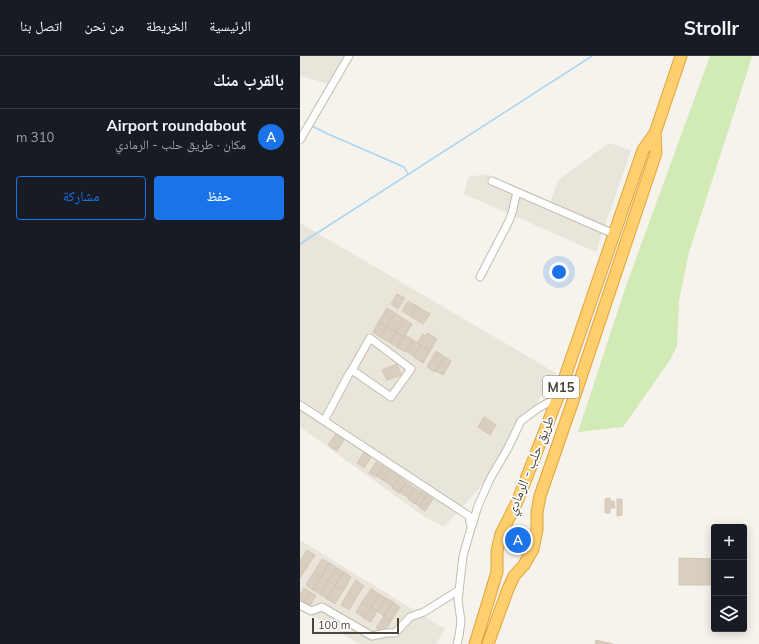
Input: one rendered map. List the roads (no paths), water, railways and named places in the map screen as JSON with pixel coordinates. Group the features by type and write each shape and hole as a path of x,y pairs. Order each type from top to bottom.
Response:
{"highway":[{"name":"طريق حلب - الرمادي","path":"475,644 494,582 497,550 501,534 517,502 558,397 643,150 655,133 681,56"},
{"name":"طريق حلب - الرمادي","path":"488,644 514,576 524,565 533,549 537,530 537,512 540,496 656,153 655,133"}],"street":[{"path":"300,140 349,56"},
{"path":"492,181 614,234"},
{"path":"480,277 509,221 517,192"},
{"path":"324,421 352,370 370,338 411,369 392,397 352,370"},
{"path":"457,644 460,636 461,621 458,600 463,556 478,506 490,479 508,448 521,421 537,409 558,397"},
{"path":"300,405 469,516 471,528"},
{"path":"300,604 311,611 322,607 372,636 386,633 396,633 410,617 424,612 459,590"}],"waterway":[{"path":"300,244 592,56"},
{"path":"312,125 328,134 404,167 408,174"}],"place":[{"name":"Airport roundabout","path":"518,540"}]}
